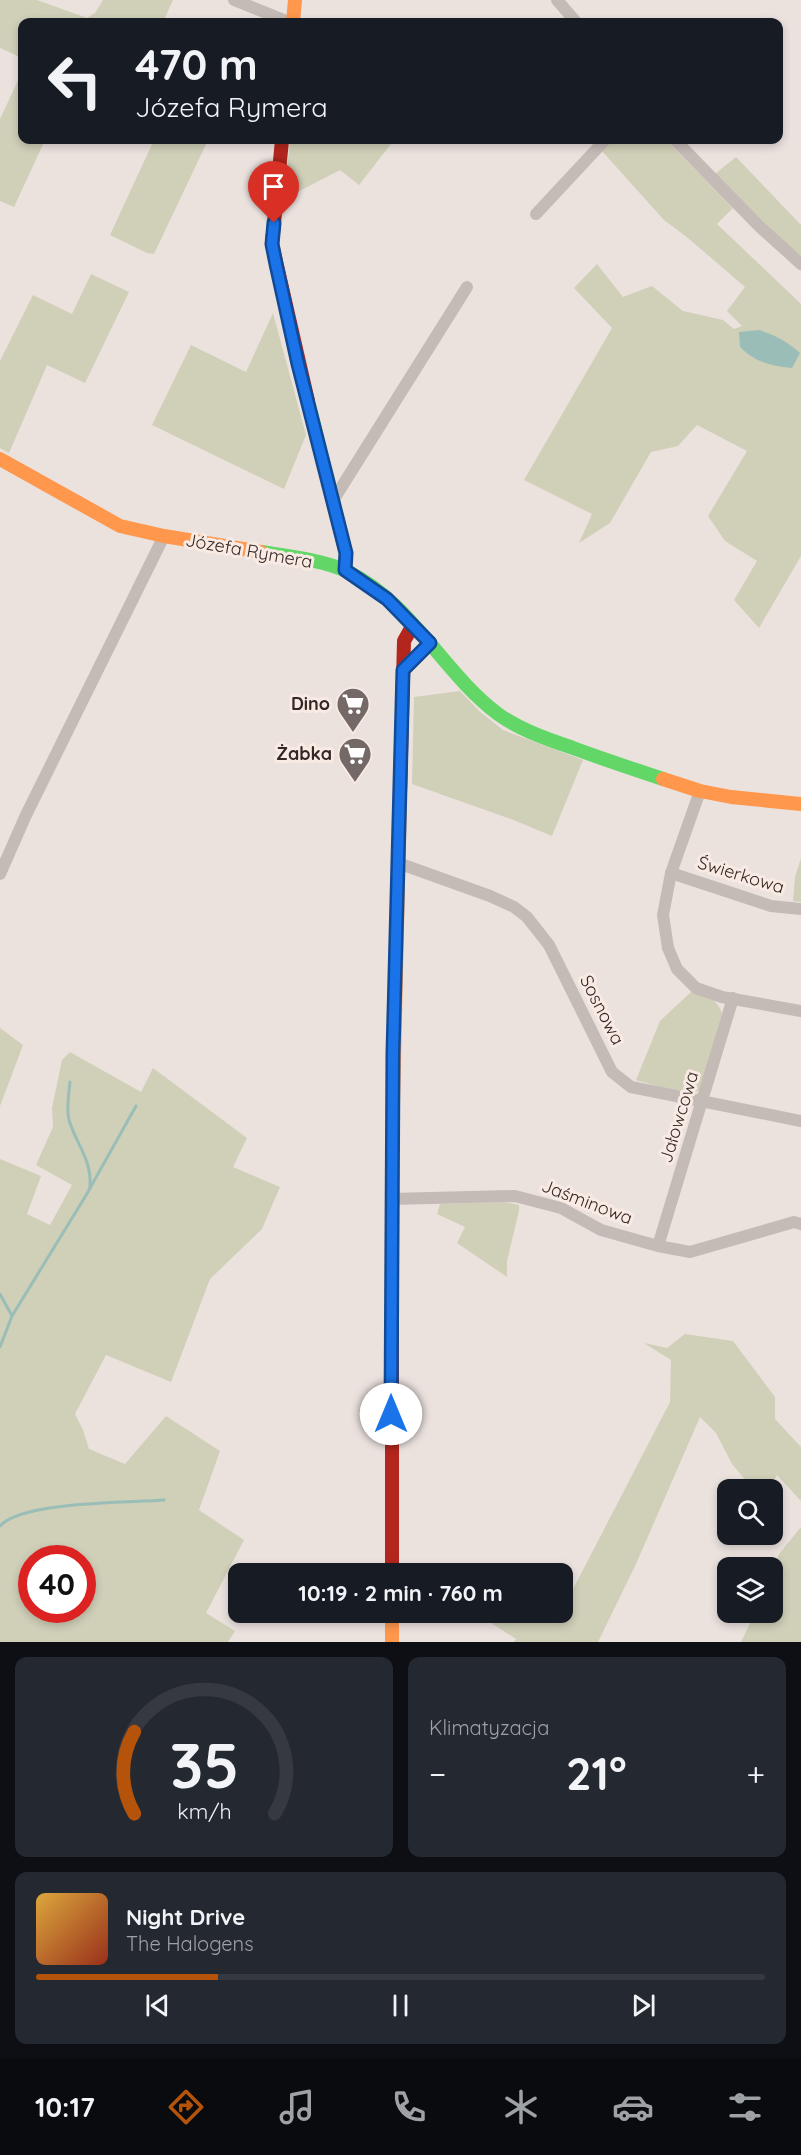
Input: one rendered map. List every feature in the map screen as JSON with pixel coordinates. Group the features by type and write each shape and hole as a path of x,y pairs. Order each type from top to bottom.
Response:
{"street":[{"path":"234,0 281,18"},
{"path":"292,18 295,0"},
{"path":"556,0 572,18"},
{"path":"282,144 272,244 298,364 334,499 346,553 345,570"},
{"path":"536,214 601,144"},
{"path":"679,144 760,227 801,264"},
{"path":"334,499 466,287"},
{"name":"Józefa Rymera","path":"0,459 120,526 164,536 300,558 345,570 387,599 496,713 537,735 700,791 731,797 801,804"},
{"path":"0,874 26,815 164,536"},
{"path":"392,1563 392,1199 398,863 403,670 405,641 413,624"},
{"path":"403,670 430,643"},
{"path":"700,791 671,873 663,915 668,948 677,969 696,988 722,997 800,1009"},
{"name":"Sosnowa","path":"398,863 490,896 514,907 527,917 549,945 612,1072 631,1088 801,1121"},
{"name":"Świerkowa","path":"671,873 771,906 801,909"},
{"name":"Jałowcowa","path":"658,1246 733,998"},
{"name":"Jaśminowa","path":"392,1199 514,1196 561,1208 600,1230 690,1252 794,1222 801,1224"},
{"path":"392,1623 392,1642"}],"green space":[{"path":"0,0 37,0 87,18 18,18 18,56 0,48"},
{"path":"103,0 173,0 165,18 87,18 95,13"},
{"path":"18,81 18,144 43,144 14,207 0,201 0,119"},
{"path":"152,144 206,144 154,254 147,253 110,235"},
{"path":"290,144 391,144 359,185 340,170 284,199"},
{"path":"608,144 670,144 733,208 717,224 801,304 801,556 759,628 734,600 757,561 725,541 708,516 747,451 697,425 678,446 651,452 610,523 579,543 592,514 524,480 612,328 574,288 597,264 623,297 652,286 683,311 723,320 734,329 742,326 727,311 745,287 664,220 601,150"},
{"path":"736,157 801,225 801,259 715,174"},
{"path":"91,274 129,292 85,383 47,365 9,453 0,448 0,361 33,295 72,314"},
{"path":"273,313 306,435 284,489 152,425 191,345 246,372"},
{"path":"460,691 479,711 503,730 583,760 552,836 412,784 414,697"},
{"path":"801,858 801,902 793,901 795,877"},
{"path":"692,991 714,1001 722,1013 701,1088 695,1093 678,1092 636,1080 660,1021"},
{"path":"0,1028 23,1045 0,1106"},
{"path":"70,1052 141,1092 153,1068 247,1138 233,1167 280,1187 262,1229 210,1279 171,1382 106,1355 75,1414 89,1449 125,1464 166,1416 220,1451 199,1510 244,1540 232,1563 228,1563 228,1571 206,1613 235,1631 228,1642 0,1642 0,1159 41,1176 27,1214 50,1225 72,1185 36,1165 53,1127 52,1108 62,1060"},
{"path":"504,1202 519,1205 507,1261 507,1277 457,1243 465,1227 437,1214 440,1204"},
{"path":"685,1334 733,1341 775,1397 775,1419 801,1447 801,1501 777,1475 775,1479 745,1479 732,1464 716,1433 700,1417 636,1564 598,1642 514,1642 516,1639 491,1623 573,1623 573,1589 670,1402 671,1360 644,1343 667,1348"},
{"path":"801,1527 801,1642 741,1642 750,1623 783,1623 783,1557 778,1557"}],"water":[{"path":"759,330 781,339 800,353 792,368 763,362 740,347 739,332"}],"waterway":[{"path":"70,1082 68,1116 89,1168 90,1187"},
{"path":"0,1347 12,1316 85,1197 136,1106"},
{"path":"0,1294 12,1316"},
{"path":"0,1526 12,1518 52,1508 164,1500"}],"traffic: fast":[{"path":"308,401 346,553 345,570"},
{"path":"261,552 327,564 346,571 369,584 408,618 478,697 515,725 553,741 663,779"}],"traffic: slow":[{"path":"293,18 295,0"},
{"path":"0,459 120,526 164,536 261,552"},
{"path":"663,779 700,791 731,797 801,804"},
{"path":"392,1150 400,793"},
{"path":"392,1623 392,1642"}],"traffic: jam":[{"path":"282,144 272,244 308,401"},
{"path":"400,793 404,641 413,625"},
{"path":"403,670 430,643"},
{"path":"392,1150 392,1563"}],"place":[{"name":"Dino","path":"353,733"},
{"name":"Żabka","path":"355,783"}],"route":[{"path":"274,223 272,244 298,364 334,499 346,553 345,570 369,585 399,609 430,643 403,670 393,1053 391,1414"}]}
